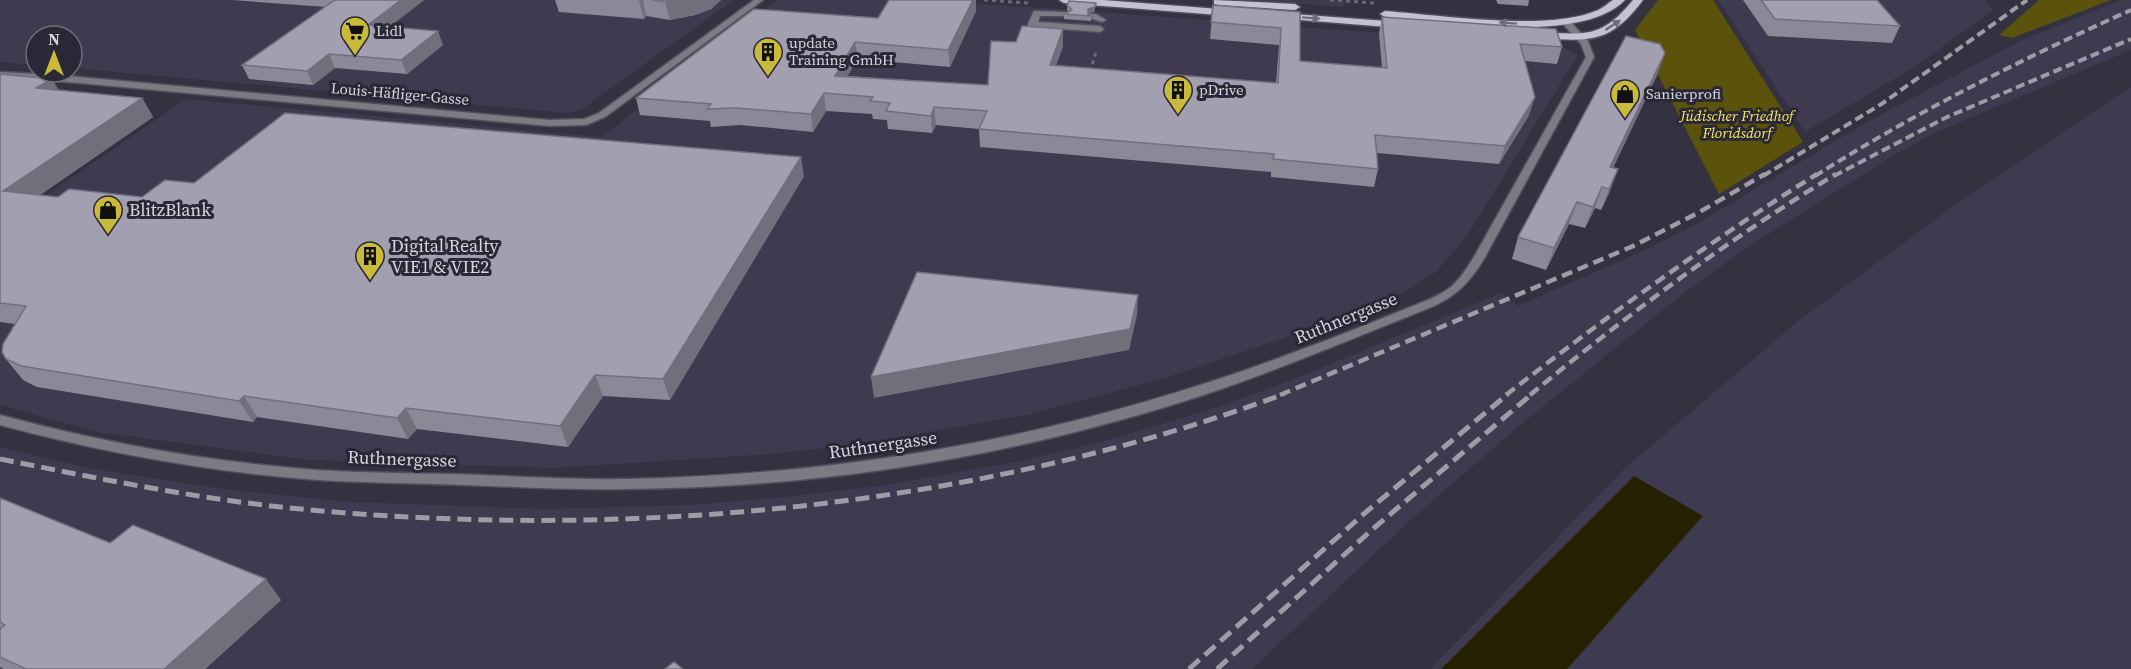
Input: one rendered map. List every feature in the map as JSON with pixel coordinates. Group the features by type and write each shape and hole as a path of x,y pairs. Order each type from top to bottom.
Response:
{"main road":[{"path":"1064,0 1526,34 1579,35 1612,28 1638,0"},
{"path":"1194,0 1512,23 1566,22 1600,14 1620,0"}],"street":[{"name":"Louis-Häfliger-Gasse","path":"0,75 57,78 549,123 586,122 615,107 759,0"},
{"path":"1028,34 1037,13 1066,14"},
{"path":"1032,24 1098,22"},
{"name":"Ruthnergasse","path":"0,420 88,441 152,453 300,473 594,483 693,482 868,467 1052,434 1184,398 1261,371 1386,322 1452,291 1471,271 1590,57 1579,35 1566,22"}],"path":[{"path":"1089,74 1096,52"}],"shaded area":[{"path":"0,0 734,0 582,109 568,113 84,69 84,24 24,24 24,64 0,62"},
{"path":"777,0 934,0 1561,46 1578,55 1467,236 1436,272 1403,293 1290,336 1165,378 1027,415 861,444 773,454 553,468 308,460 98,432 0,405 0,227 186,99 602,137"},
{"path":"1249,0 1345,0 1344,7"},
{"path":"1718,0 1984,0 1993,10 1916,66 1805,132"},
{"path":"2121,0 2131,0 2131,50 1937,132 1897,153 1748,247 1685,292 1525,421 1415,516 1252,669 0,669 0,447 93,469 223,489 350,502 543,509 689,505 785,497 878,486 1017,462 1115,438 1215,408 1292,380 1501,293 1518,306 1641,252 1695,225 1865,123 2020,41"},
{"path":"2131,87 2131,669 1430,669 1626,467 1797,322 1952,207"},
{"path":"1634,476 1703,516 1567,669 1441,669"}],"green space":[{"name":"Jüdischer Friedhof Floridsdorf","path":"1658,0 1713,0 1803,142 1719,194 1635,30"},
{"path":"2039,0 2111,0 2012,38 1999,35"}],"building":[{"path":"335,0 401,0 368,25 438,31 401,60 329,54 307,71 242,65"},
{"path":"653,0 678,0 665,2"},
{"path":"889,0 973,0 948,50 855,42 835,76 988,85 991,41 1016,42 1022,26 1063,29 1050,65 1278,83 1281,28 1211,22 1213,5 1300,12 1300,61 1387,68 1382,17 1556,29 1562,47 1520,44 1535,97 1505,146 1375,135 1378,169 1273,159 1274,154 979,129 987,111 934,107 931,116 886,111 890,103 870,101 873,97 824,93 811,114 736,108 707,109 711,104 636,98 754,9 878,18"},
{"path":"1761,0 1877,0 1900,26 1775,19"},
{"path":"1069,1 1096,3 1095,7 1088,9 1088,14 1091,16 1064,14 1072,10 1067,5"},
{"path":"1626,36 1660,44 1665,53 1610,167 1618,169 1609,189 1602,187 1593,207 1577,202 1554,248 1518,237"},
{"name":"Digital Realty VIE1 & VIE2","path":"0,74 24,76 24,84 43,84 36,88 142,98 3,191 58,197 69,189 142,197 165,180 194,183 285,113 801,157 663,379 595,375 560,426 406,408 397,418 244,396 239,401 21,366 6,359 2,352 3,344 26,306 0,303"},
{"path":"917,272 1138,295 1130,329 871,377"},
{"path":"0,498 110,543 133,525 266,579 164,669 26,669 0,657 0,629 5,625 0,622"},
{"path":"674,662 683,669 665,669"}],"railway":[{"path":"1763,176 1883,103 2027,0"},
{"path":"1815,176 1970,87 2131,10"},
{"path":"1834,176 1947,117 2131,39"},
{"path":"1280,395 1631,247 1696,214 1765,174"},
{"path":"1506,395 1658,281 1817,174"},
{"path":"1530,395 1679,279 1836,174"},
{"path":"0,459 181,493 290,508 415,517 541,520 667,517 794,507 919,490 1043,465 1165,434 1284,394"},
{"path":"1189,669 1366,512 1508,394"},
{"path":"1217,669 1374,528 1532,394"}],"place":[{"name":"Lidl","path":"355,56"},
{"name":"update Training GmbH","path":"768,78"},
{"name":"pDrive","path":"1178,116"},
{"name":"Sanierprofi","path":"1625,120"},
{"name":"BlitzBlank","path":"108,236"},
{"name":"Digital Realty VIE1 & VIE2","path":"370,282"}]}
